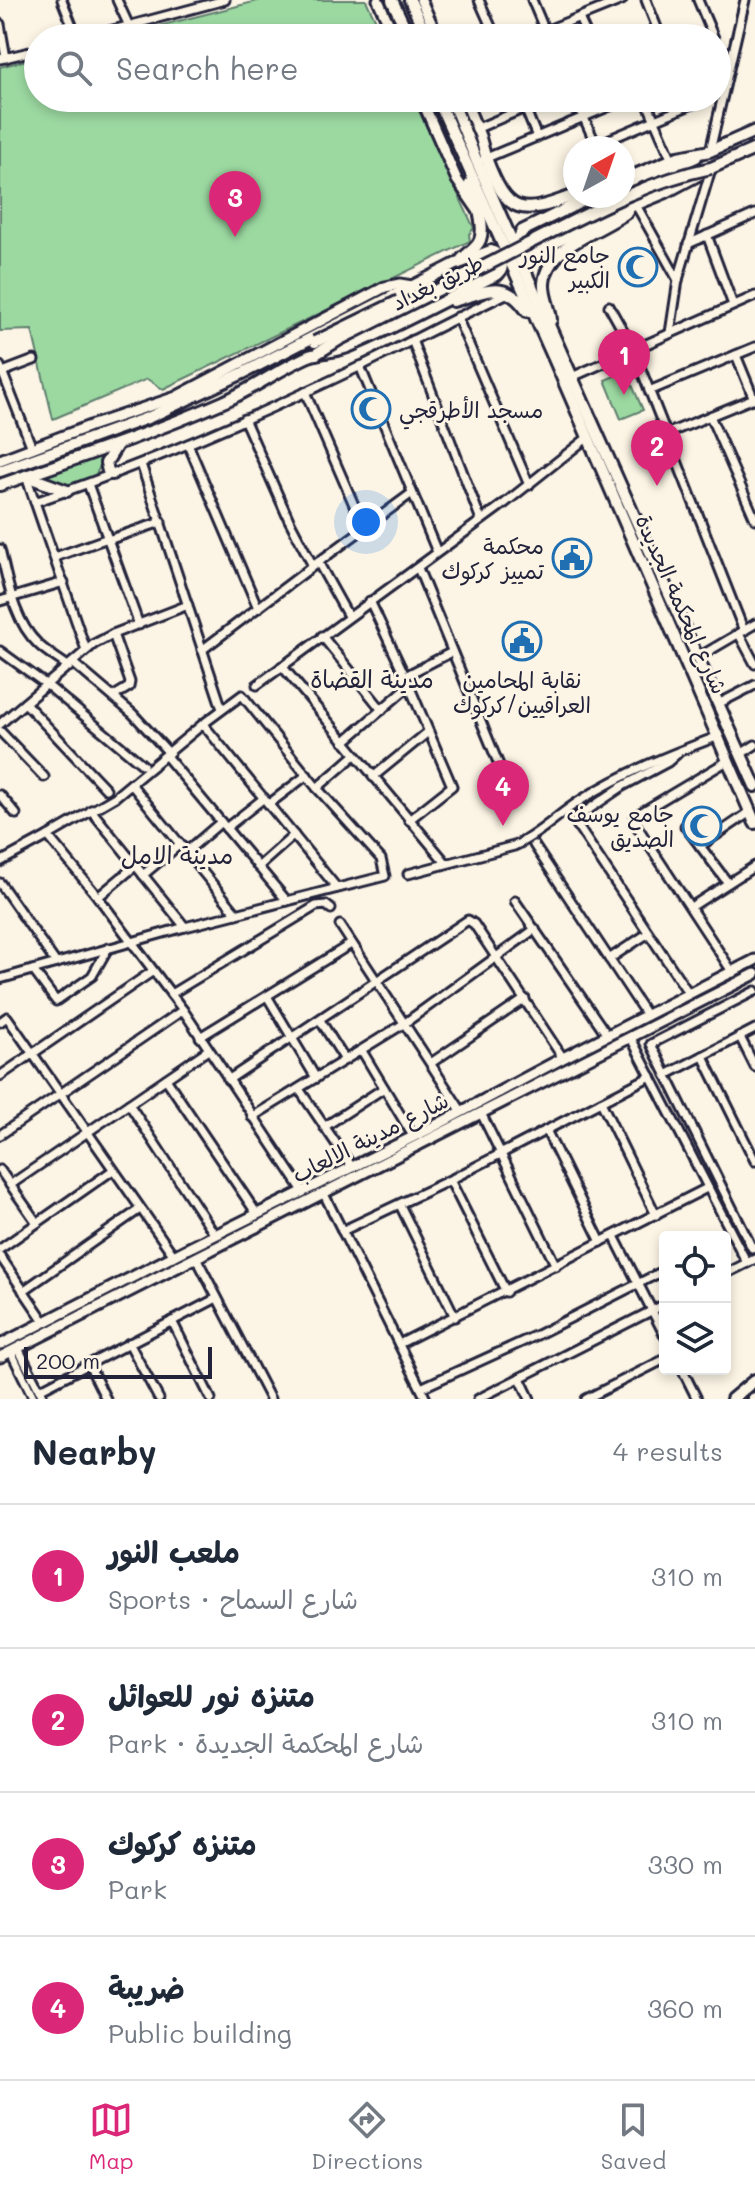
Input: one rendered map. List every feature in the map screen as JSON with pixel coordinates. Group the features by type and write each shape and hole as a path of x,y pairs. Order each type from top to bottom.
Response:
{"main road":[{"path":"378,0 389,24"},
{"path":"392,0 403,24"},
{"path":"410,0 421,24"},
{"path":"421,0 432,24"},
{"path":"427,112 457,180 477,209"},
{"path":"444,112 505,236"},
{"path":"458,112 481,160 504,196 519,206 534,209 563,199"},
{"path":"471,112 478,128 481,160 505,236"},
{"path":"635,185 755,131"},
{"path":"456,264 480,241 481,223 460,147"},
{"path":"546,332 550,311 543,286 550,263 561,251 613,222 636,205 755,149"},
{"path":"635,175 685,155 707,152"},
{"path":"287,350 316,348 340,339 616,201 678,176 711,168"},
{"path":"569,208 522,231 518,240 523,254 530,255 628,208"},
{"path":"316,348 590,208"},
{"name":"شارع المحكمة الجديدة","path":"505,236 587,438 755,823"},
{"name":"طريق بغداد","path":"0,471 27,454 150,417 251,363 287,350 456,264 491,251 497,254 503,267 498,274 352,346 333,352 316,348 227,401 118,444 0,485"},
{"path":"251,363 385,287 400,284 412,286"},
{"path":"439,304 497,290 509,292 546,332"},
{"name":"شارع المحكمة الجديدة","path":"546,332 572,377 755,786"},
{"path":"112,474 106,463 118,444"},
{"path":"0,460 27,454"},
{"path":"26,476 67,491"},
{"name":"شارع مدينة الالعاب","path":"1,1342 462,1112 755,960"},
{"name":"شارع مدينة الالعاب","path":"0,1357 755,974"},
{"path":"530,1075 537,1086"},
{"path":"141,1272 146,1282"},
{"path":"732,1399 755,1380"}],"street":[{"path":"62,0 73,24"},
{"path":"117,0 128,24"},
{"path":"178,0 183,11"},
{"path":"136,24 225,0"},
{"path":"479,0 490,24"},
{"path":"532,0 542,24"},
{"path":"594,0 598,10"},
{"path":"568,24 622,0"},
{"path":"646,0 655,24"},
{"path":"698,0 708,24"},
{"path":"731,55 745,0"},
{"path":"579,18 582,24"},
{"path":"0,24 3,59 24,54"},
{"path":"478,128 516,112"},
{"path":"527,112 537,137"},
{"path":"581,112 592,136"},
{"path":"481,160 595,112"},
{"path":"651,112 672,160"},
{"path":"619,136 674,112"},
{"path":"707,152 717,112"},
{"path":"670,333 678,280 711,168"},
{"path":"636,205 678,280"},
{"path":"688,244 752,215 755,227"},
{"path":"707,235 733,305"},
{"path":"35,502 188,444 360,366 509,292"},
{"path":"572,377 755,296"},
{"path":"609,306 633,349 755,664"},
{"path":"457,317 529,485"},
{"path":"412,340 481,520"},
{"path":"649,391 755,347"},
{"path":"666,434 754,399 736,355"},
{"path":"27,454 1,370 34,360"},
{"path":"360,366 437,552"},
{"path":"305,392 364,528"},
{"path":"710,416 755,519"},
{"path":"244,419 289,520 348,616"},
{"path":"257,685 529,485 587,438"},
{"path":"188,444 258,608"},
{"path":"141,464 222,709"},
{"path":"26,476 86,650"},
{"path":"88,484 139,625"},
{"path":"202,650 412,493"},
{"path":"55,557 161,522"},
{"path":"0,550 12,598 28,633 47,651 114,696 167,754 287,901"},
{"path":"418,568 499,765"},
{"path":"0,601 64,582"},
{"path":"370,601 452,786 409,820"},
{"path":"0,724 86,650 113,634 188,605"},
{"path":"697,658 755,624"},
{"path":"113,634 130,682 129,687 114,696"},
{"path":"322,636 382,710"},
{"path":"0,651 47,685 143,765"},
{"path":"405,676 452,652"},
{"path":"282,666 446,863"},
{"path":"718,704 755,685"},
{"path":"344,742 409,686"},
{"path":"0,862 115,797 242,695 317,788 381,859 385,876 2,976"},
{"path":"25,703 106,789"},
{"path":"203,724 337,888"},
{"path":"0,731 44,777"},
{"path":"373,777 428,732"},
{"path":"408,874 514,846 613,781 647,763 719,736"},
{"path":"741,754 755,745"},
{"path":"681,750 668,762 596,803 579,816 577,825 689,994"},
{"path":"317,788 355,755"},
{"path":"729,760 635,816 635,823 733,973"},
{"path":"186,852 307,775"},
{"path":"131,784 237,914"},
{"path":"0,795 16,814"},
{"path":"91,810 185,927"},
{"path":"700,846 750,812"},
{"path":"685,826 728,883"},
{"path":"258,867 294,835"},
{"path":"48,836 183,1010 303,1191"},
{"path":"143,875 180,844"},
{"path":"534,845 647,1016"},
{"path":"98,897 135,866"},
{"path":"691,907 755,866"},
{"path":"0,883 56,963"},
{"path":"515,901 607,1035"},
{"path":"171,994 316,906 326,905 331,909"},
{"path":"228,1080 468,920 474,924 563,1058"},
{"path":"340,925 462,1112"},
{"path":"252,1117 405,1023 535,929"},
{"path":"609,959 647,934"},
{"path":"200,1037 351,944"},
{"path":"33,970 56,1001 92,976 108,948"},
{"path":"0,1076 153,971"},
{"path":"755,991 651,1044 752,1248 755,1247"},
{"path":"267,996 316,1078"},
{"path":"431,1063 525,999"},
{"path":"0,1135 183,1010"},
{"path":"0,1022 7,1017 174,1256"},
{"path":"320,1020 345,1060"},
{"path":"666,1075 754,1031"},
{"path":"740,1037 755,1067"},
{"path":"631,1038 726,1231"},
{"path":"10,1185 208,1050"},
{"path":"362,1051 413,1136"},
{"path":"703,1056 755,1161"},
{"path":"342,1231 450,1180 651,1076"},
{"path":"166,1079 257,1214"},
{"path":"324,1127 384,1088"},
{"path":"299,1089 352,1167"},
{"path":"601,1102 656,1215"},
{"path":"129,1104 215,1235"},
{"path":"481,1113 556,1266"},
{"path":"546,1130 601,1242"},
{"path":"0,1170 37,1223"},
{"path":"0,1249 113,1170"},
{"path":"450,1180 506,1292"},
{"path":"399,1344 707,1188"},
{"path":"323,1192 426,1399"},
{"path":"400,1205 455,1317"},
{"path":"23,1291 140,1209"},
{"path":"614,1236 659,1324"},
{"path":"731,1239 747,1263"},
{"path":"0,1256 44,1321"},
{"path":"196,1257 270,1399"},
{"path":"731,1271 755,1259"},
{"path":"421,1388 537,1335 659,1273"},
{"path":"39,1390 217,1298"},
{"path":"478,1399 659,1307"},
{"path":"172,1321 211,1399"},
{"path":"129,1343 159,1399"},
{"path":"15,1350 44,1399"},
{"path":"15,1350 34,1399"},
{"path":"586,1399 659,1362"},
{"path":"89,1365 106,1399"},
{"path":"685,1375 697,1399"},
{"path":"520,1378 530,1399"}],"green space":[{"path":"261,0 366,0 377,24 167,24"},
{"path":"24,61 24,112 420,112 474,228 469,234 470,241 163,389 147,379 53,419 32,330 0,331 0,67"},
{"path":"626,371 643,410 621,419 605,380"},
{"path":"110,450 94,477 67,487 37,476"}],"place":[{"name":"متنزه كركوك","path":"235,237"},
{"name":"جامع النور الكبير","path":"638,267"},
{"name":"ملعب النور","path":"624,395"},
{"name":"مسجد الأطرقجي","path":"371,409"},
{"name":"متنزه نور للعوائل","path":"657,486"},
{"name":"محكمة تمييز كركوك","path":"572,558"},
{"name":"نقابة المحامين العراقيين/كركوك","path":"522,641"},
{"name":"ضريبة","path":"503,826"},
{"name":"جامع يوسف الصديق","path":"702,826"}],"district":[{"name":"مدينة القضاة","path":"372,678"},
{"name":"مدينة الامل","path":"177,854"}]}
